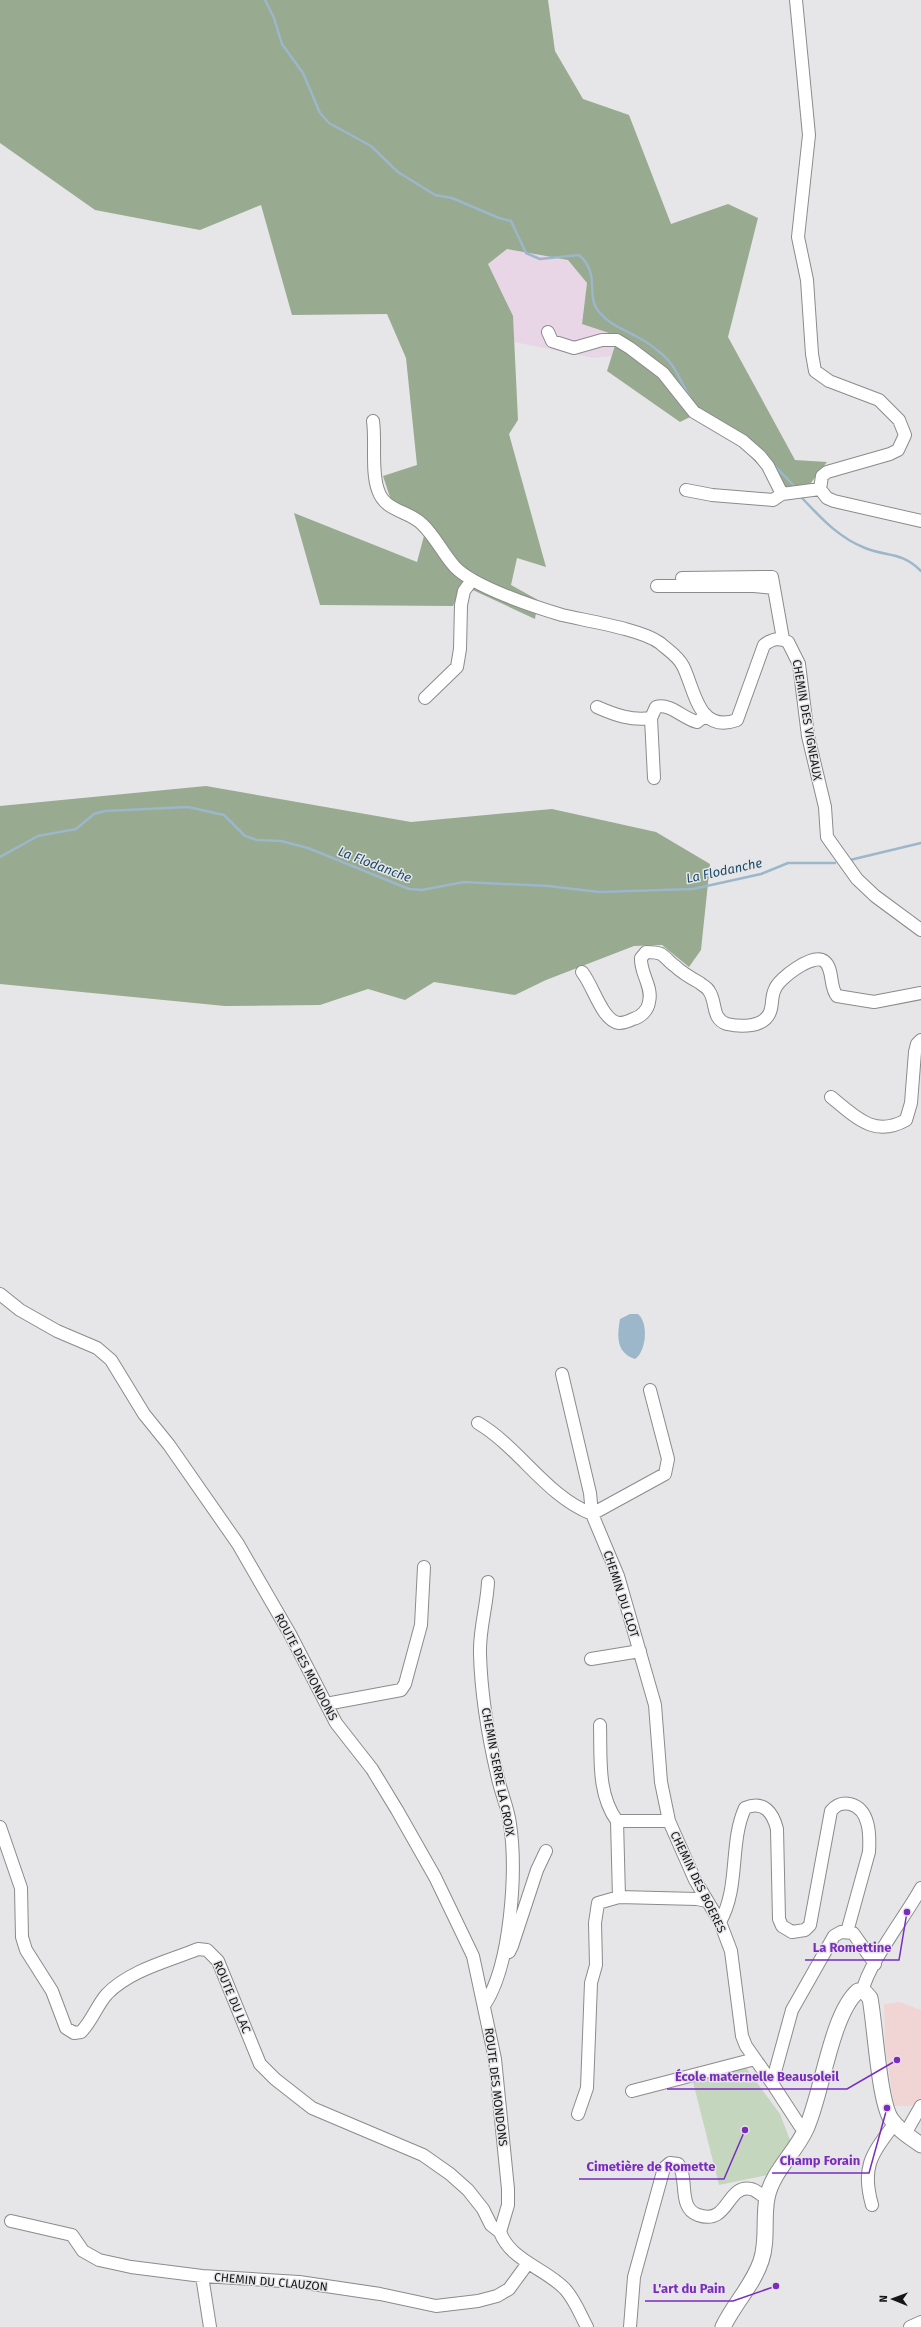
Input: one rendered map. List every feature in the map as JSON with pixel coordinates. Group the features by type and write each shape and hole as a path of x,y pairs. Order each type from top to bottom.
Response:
{"main road":[{"path":"723,2327 762,2260 767,2198 774,2179 805,2130 815,2106 839,2023 851,1998 858,1991 863,1990 870,1998 884,2097 889,2115 900,2129 921,2145"}],"street":[{"path":"796,0 809,135 798,238 807,280 811,314 812,354 816,371 828,381 879,400 899,420 905,435 898,450 890,454 827,472 822,476 820,489 827,498 834,501 921,521"},
{"path":"548,332 552,341 568,347 574,348 602,340 617,340 634,351 673,383 684,403 694,412 743,441 760,456 768,466 782,494"},
{"path":"373,421 377,490 382,499 395,510 422,523 455,567 472,580 560,614 655,640 677,656 684,667 697,705 706,715 720,722 728,723 737,720 764,645 772,640 783,639 772,577 682,578"},
{"path":"686,490 712,495 773,500 782,494 820,489"},
{"path":"425,698 457,667 460,649 460,605 464,591 472,580"},
{"path":"657,586 754,586 774,588"},
{"name":"CHEMIN DES VIGNEAUX","path":"783,639 793,648 799,664 808,736 825,807 827,837 857,878 875,896 921,930"},
{"path":"654,778 651,718 656,707 664,705 686,720 697,722 706,715"},
{"path":"597,707 618,716 642,719 651,718"},
{"path":"582,972 588,979 604,1012 611,1021 619,1023 636,1018 644,1013 649,1003 650,994 640,964 641,958 646,952 661,954 684,974 706,988 710,992 716,1015 720,1021 728,1024 754,1025 762,1022 770,1012 773,996 779,982 804,963 814,959 821,959 826,962 829,968 832,990 837,996 874,1002 921,993"},
{"path":"831,1097 870,1126 895,1126 906,1120 912,1095 915,1052 917,1044 921,1040"},
{"name":"ROUTE DES MONDONS","path":"0,1294 20,1310 57,1331 97,1348 111,1360 144,1414 169,1445 238,1544 290,1634 336,1723 372,1769 435,1877 473,1956 485,2004 496,2059 508,2189 508,2205 500,2232"},
{"name":"CHEMIN DU CLOT","path":"562,1374 590,1493 592,1514 618,1576 655,1705 660,1782 669,1821"},
{"path":"478,1423 496,1434 567,1502 592,1514 665,1474 668,1459 650,1390"},
{"path":"326,1704 401,1690 405,1684 421,1625 424,1567"},
{"name":"CHEMIN SERRE LA CROIX","path":"485,2004 494,1990 507,1936 512,1852 510,1823 497,1775 488,1724 480,1653 488,1582"},
{"path":"590,1659 640,1651"},
{"path":"600,1726 603,1791 609,1811 617,1821 619,1897"},
{"path":"720,1922 729,1900 739,1821 745,1808 758,1805 766,1808 775,1819 777,1829 779,1919 782,1926 792,1932 805,1930 810,1924 831,1811 841,1803 847,1803 861,1810 868,1827 869,1852 847,1932"},
{"name":"CHEMIN DES BOERES","path":"617,1821 669,1821 695,1880 720,1922 731,1951 742,2036 755,2059 800,2126 805,2130"},
{"name":"ROUTE DU LAC","path":"0,1827 21,1888 22,1937 26,1950 52,1991 66,2028 74,2032 81,2032 105,1997 131,1977 198,1949 207,1950 213,1953 218,1961 260,2064 274,2079 312,2108 390,2139 428,2159 450,2174 468,2190 483,2209 491,2225 500,2232"},
{"name":"CHEMIN SERRE LA CROIX","path":"501,1963 512,1946 537,1870 546,1851"},
{"path":"863,1990 864,1983 921,1888"},
{"path":"578,2114 588,2082 591,1983 596,1965 595,1923 598,1903 619,1897 671,1897 707,1901"},
{"path":"772,2083 792,2010 834,1936 841,1932 853,1933 875,1964"},
{"path":"632,2091 755,2059"},
{"path":"872,2205 866,2186 870,2159 921,2106"},
{"path":"630,2327 634,2277 664,2168 670,2163 678,2164 682,2169 686,2202 697,2215 708,2217 718,2215 725,2209 733,2195 741,2190 752,2189 767,2198"},
{"name":"CHEMIN DU CLAUZON","path":"11,2221 72,2235 83,2251 99,2260 202,2276 298,2282 408,2299 436,2306 478,2301 496,2296 509,2289 528,2263"},
{"path":"500,2232 508,2245 528,2263 564,2288 574,2301 587,2327"},
{"path":"202,2276 210,2327"},
{"path":"910,2327 921,2322"}],"shaded area":[{"path":"507,249 568,260 587,283 582,324 618,336 612,356 594,358 514,342 513,316 488,264"},
{"path":"900,2002 921,2010 921,2100 911,2106 894,2106 885,2044 884,2004"}],"green space":[{"path":"0,0 548,0 555,51 583,99 629,115 671,224 728,204 758,218 728,337 795,460 827,462 810,484 784,487 763,470 735,440 692,416 680,422 607,371 618,336 582,324 587,283 568,260 507,249 488,264 513,316 518,420 509,434 546,567 517,558 511,585 538,600 535,619 462,585 453,606 320,605 294,513 417,562 428,521 391,500 383,476 417,465 406,358 387,314 292,315 261,205 200,230 95,210 0,143"},
{"path":"206,786 411,822 552,809 656,832 710,864 701,950 689,967 662,945 634,946 546,980 515,995 434,982 405,1000 368,989 320,1005 225,1006 0,984 0,806"},
{"path":"744,2065 780,2114 792,2145 768,2175 719,2185 693,2082"}],"water":[{"path":"630,1314 638,1314 644,1324 645,1330 642,1350 635,1359 624,1353 618,1338 620,1319"}],"waterway":[{"path":"265,0 274,18 282,44 303,73 320,113 329,123 371,146 398,172 435,195 452,198 499,218 511,221 526,253 540,259 579,255 590,270 593,300 600,313 614,325 647,342 663,355 672,365 691,399"},
{"path":"773,464 796,488"},
{"path":"802,498 831,527 847,539 873,551 894,555 907,560 921,571"},
{"name":"La Flodanche","path":"0,857 38,836 76,829 94,814 105,811 188,807 224,815 245,836 257,840 281,841 308,848 409,889 422,890 464,882 548,886 599,892 693,889 761,874 788,863 835,863"},
{"name":"La Flodanche","path":"850,860 921,843"}],"place":[{"name":"La Romettine","path":"907,1912"},
{"name":"École maternelle Beausoleil","path":"897,2060"},
{"name":"Champ Forain","path":"887,2108"},
{"name":"Cimetière de Romette","path":"745,2130"},
{"name":"L'art du Pain","path":"776,2286"}]}
